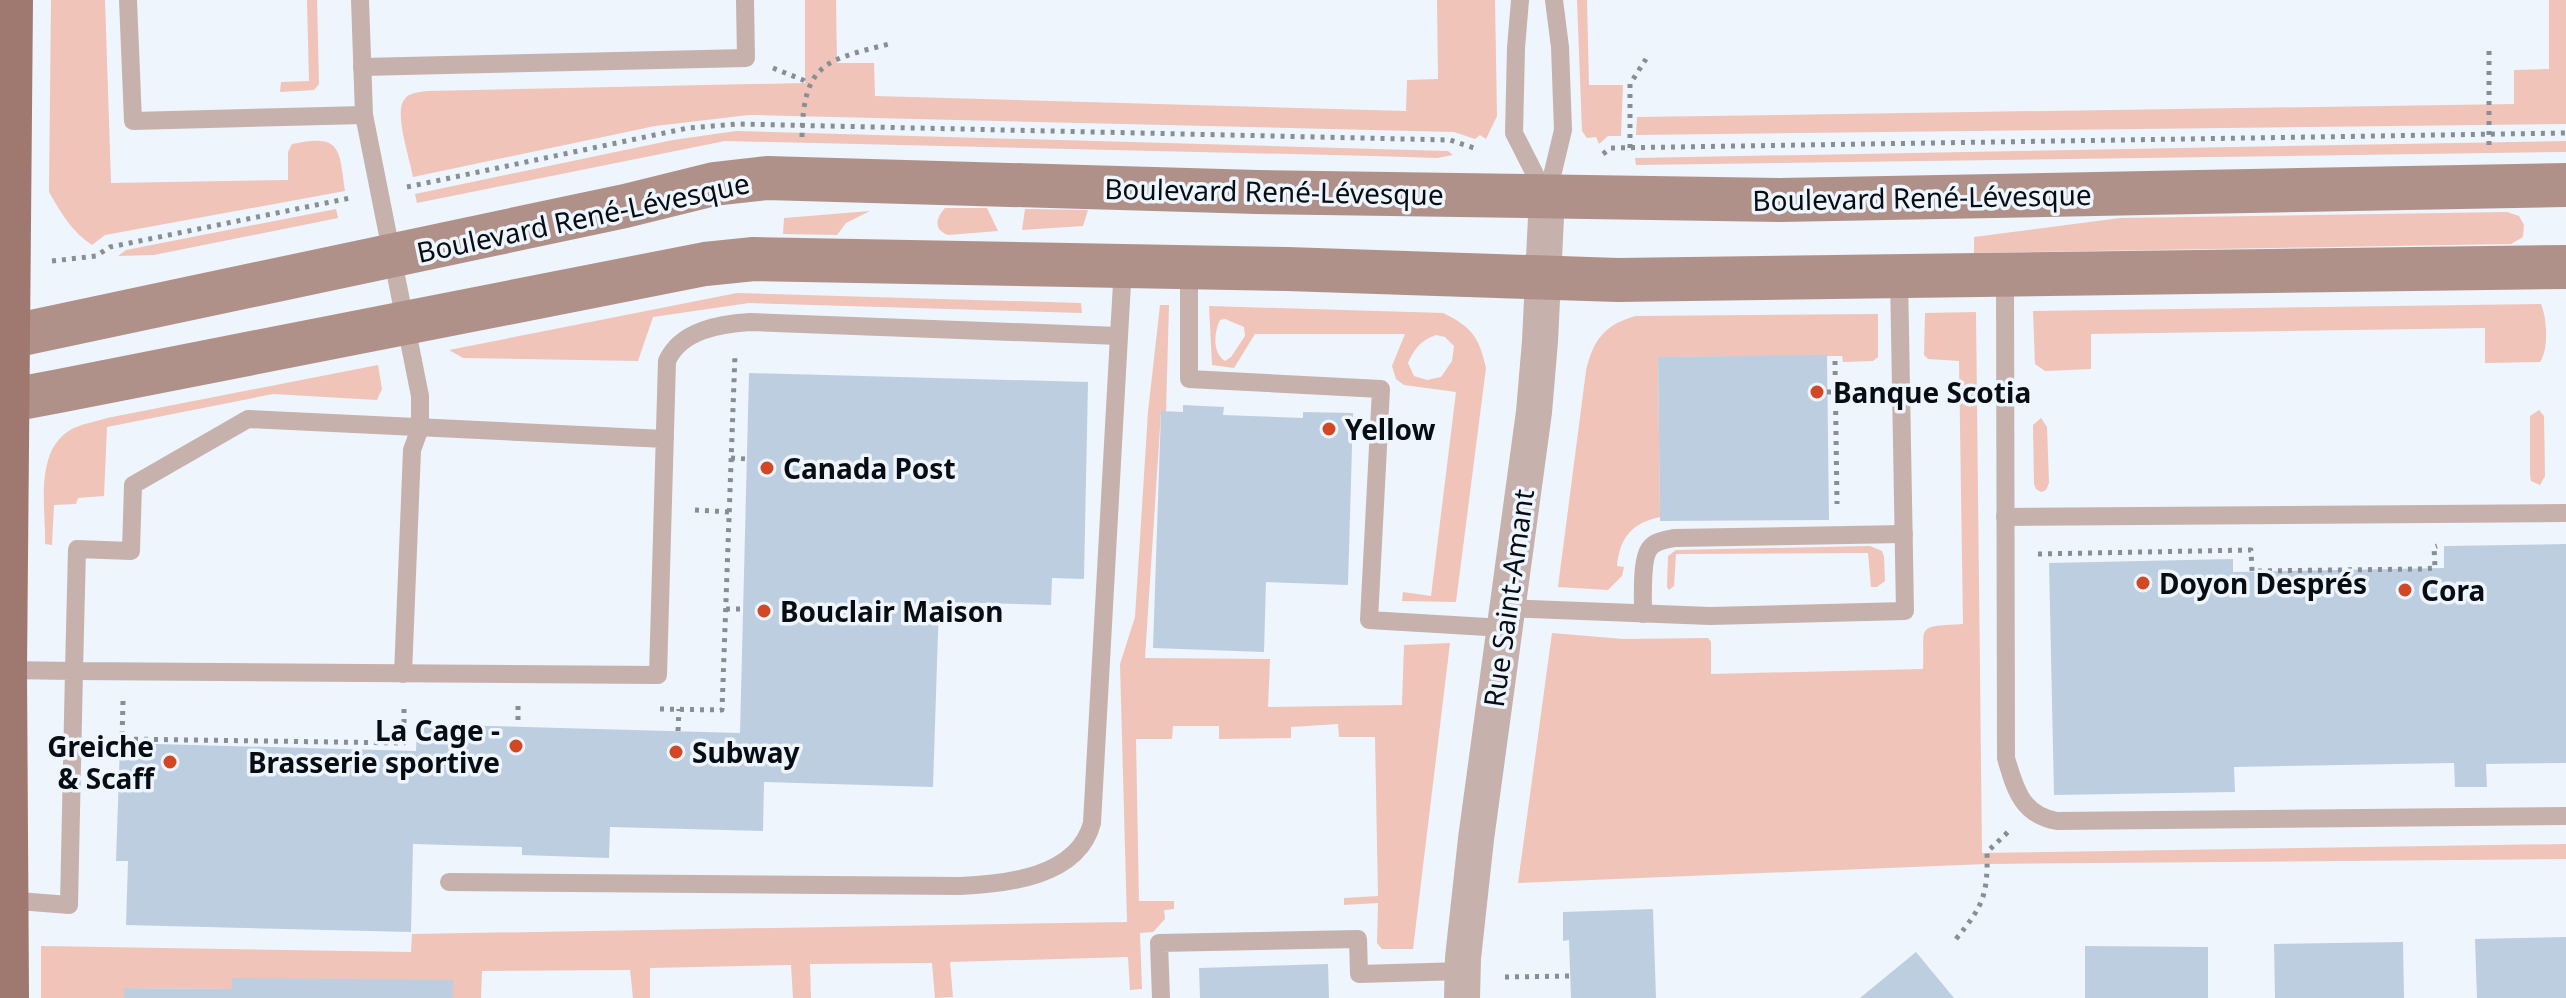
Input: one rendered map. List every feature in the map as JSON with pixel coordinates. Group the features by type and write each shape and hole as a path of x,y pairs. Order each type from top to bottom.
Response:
{"main road":[{"path":"7,998 3,400 11,0"},
{"name":"Boulevard René-Lévesque","path":"4,339 393,257 714,184 755,179 1780,200 2566,185"},
{"path":"3,400 732,261 1123,266 1618,280 2566,267"}],"street":[{"name":"Rue Saint-Amant","path":"1463,984 1476,839 1534,412 1547,197"}],"lane":[{"path":"128,0 133,121 364,115"},
{"path":"360,0 364,115 420,396 420,428 412,450 403,674"},
{"path":"362,67 746,58 745,0"},
{"path":"1520,0 1514,133 1547,197"},
{"path":"1547,197 1563,130 1560,47 1554,0"},
{"path":"449,882 960,886 1020,880 1068,858 1088,838 1092,823 1123,266"},
{"path":"1189,268 1189,379 1381,389 1369,620 1905,611 1899,276"},
{"path":"2005,274 2006,758 2012,779 2030,810 2043,818 2057,821 2566,816"},
{"path":"5,670 658,675 667,361 679,344 694,334 718,326 750,322 1119,336"},
{"path":"6,900 69,905 77,549 131,551 133,485 248,419 665,439"},
{"path":"2005,517 2566,513"},
{"path":"1643,614 1645,557 1650,546 1661,541 1674,538 1904,534"},
{"path":"1161,998 1159,943 1358,939 1359,974 1463,984"}],"path":[{"path":"802,148 803,103 808,84 835,58 893,43"},
{"path":"2489,46 2489,157"},
{"path":"1630,158 1630,84 1646,59"},
{"name":"Boulevard René-Lévesque","path":"1603,154 1611,148 1630,147 2566,133"},
{"path":"96,256 110,247 346,199"},
{"path":"1835,361 1837,506 1852,506"},
{"path":"1827,392 1836,392"},
{"path":"731,458 747,459"},
{"path":"2041,554 2251,550 2252,571 2422,569 2435,568 2434,547 2444,546"},
{"path":"2210,551 2210,560"},
{"path":"2142,552 2144,561"},
{"path":"726,609 744,609"},
{"path":"518,706 518,726"},
{"path":"678,731 679,709"},
{"path":"1956,939 1979,911 1987,881 1987,852 2030,810"},
{"path":"1505,977 1570,976"}],"shaded area":[{"path":"51,0 105,0 111,183 288,180 288,152 292,144 321,141 329,143 339,155 345,191 105,235 92,245 73,228 49,192"},
{"path":"307,0 317,0 319,84 314,90 280,92 281,82 309,81"},
{"path":"805,0 836,0 837,63 874,63 875,96 1406,111 1407,80 1438,79 1437,0 1495,0 1497,116 1486,139 1480,135 1475,139 1454,132 749,115 655,126 413,177 401,115 404,100 412,94 428,91 805,83"},
{"path":"1577,0 1587,0 1589,85 1623,85 1621,136 1608,136 1599,144 1596,137 1587,138 1582,131"},
{"path":"2549,0 2566,0 2566,124 1636,135 1637,117 2514,104 2514,70 2549,69"},
{"path":"736,131 1448,151 1453,155 1437,158 725,141 417,203 415,194 673,140"},
{"path":"2566,141 2566,152 1636,165 1635,158"},
{"path":"945,208 987,208 998,231 948,235 938,227 939,216"},
{"path":"336,209 338,218 154,255 118,256 126,250"},
{"path":"1025,209 1088,210 1083,226 1022,230"},
{"path":"870,211 846,223 837,235 783,234 784,218"},
{"path":"2507,212 2519,216 2524,225 2523,237 2511,244 1974,253 1974,237 2120,218"},
{"path":"737,293 1081,303 1082,313 749,303 653,317 638,361 463,358 449,350"},
{"path":"2541,304 2546,333 2540,362 2485,363 2485,328 2091,334 2091,369 2045,371 2035,364 2033,311"},
{"path":"1160,305 1169,305 1166,412 1161,412 1145,658 1270,659 1268,707 1402,705 1404,645 1450,643 1413,949 1382,949 1377,943 1378,903 1344,905 1344,898 1378,896 1375,737 1339,737 1338,724 1291,727 1291,738 1219,739 1219,726 1173,726 1172,739 1136,739 1139,901 1174,901 1174,909 1164,910 1165,919 1153,932 1140,933 1142,989 1130,990 1128,957 950,962 953,997 935,998 932,963 810,964 811,998 793,998 791,965 650,968 650,998 633,998 630,970 482,971 481,998 453,998 453,980 232,989 125,988 124,998 41,998 41,946 411,952 412,934 1127,922 1120,664 1135,617 1148,412"},
{"path":"1209,306 1443,313 1468,328 1477,341 1486,368 1456,602 1402,601 1403,592 1431,596 1456,392 1404,385 1396,379 1392,366 1405,334 1255,334 1234,368 1212,365","holes":["1220,320 1244,327 1245,336 1225,361 1218,353 1215,342","1436,335 1445,337 1454,346 1452,361 1441,377 1427,380 1414,376 1408,363 1416,349"]},
{"path":"1976,312 1982,853 2566,844 2566,859 1986,864 1518,883 1552,633 1623,639 1708,638 1711,642 1711,674 1923,669 1925,631 1936,626 1963,624 1959,361 1928,359 1924,355 1925,313"},
{"path":"1878,314 1878,357 1873,361 1843,362 1842,356 1658,357 1660,517 1642,523 1629,533 1621,547 1617,566 1624,567 1622,576 1608,590 1558,587 1586,371 1592,350 1608,329 1636,316"},
{"path":"378,365 382,389 377,400 273,394 107,427 104,496 78,498 76,504 54,505 52,545 45,544 44,482 47,466 51,452 70,430 107,418"},
{"path":"2539,410 2544,416 2545,476 2540,485 2531,481 2530,475 2530,416"},
{"path":"2041,418 2047,427 2049,483 2046,490 2041,492 2034,484 2033,425"},
{"path":"1870,546 1882,551 1884,557 1885,581 1877,587 1871,587 1868,553 1676,554 1674,586 1669,590 1667,587 1668,556 1676,550"}],"building":[{"path":"1827,355 1829,520 1660,521 1658,357"},
{"path":"749,373 1088,382 1084,579 1052,578 1051,605 939,602 933,787 764,782 763,831 610,827 609,858 522,855 522,847 413,844 411,932 126,925 128,861 116,861 120,743 416,751 417,724 740,733"},
{"path":"1183,405 1224,407 1223,415 1303,418 1303,412 1353,413 1348,585 1266,582 1264,652 1153,648 1161,411 1183,412"},
{"path":"2566,544 2566,763 2486,764 2487,787 2455,787 2454,763 2234,767 2235,792 2054,795 2049,563 2233,559 2233,572 2444,568 2444,546"},
{"path":"1653,909 1656,998 1571,998 1569,940 1563,941 1563,912"},
{"path":"2566,937 2566,998 2477,998 2475,939"},
{"path":"2403,942 2404,998 2275,998 2274,944"},
{"path":"2085,946 2208,947 2208,998 2085,998"},
{"path":"1916,952 1954,998 1860,998"},
{"path":"1328,964 1329,998 1200,998 1199,968"},
{"path":"232,978 453,980 453,998 124,998 124,988 232,989"}],"place":[{"name":"Banque Scotia","path":"1817,392"},
{"name":"Yellow","path":"1329,429"},
{"name":"Canada Post","path":"767,468"},
{"name":"Doyon Després","path":"2143,583"},
{"name":"Cora","path":"2405,590"},
{"name":"Bouclair Maison","path":"764,611"},
{"name":"La Cage - Brasserie sportive","path":"516,746"},
{"name":"Subway","path":"676,752"},
{"name":"Greiche & Scaff","path":"170,762"}]}
